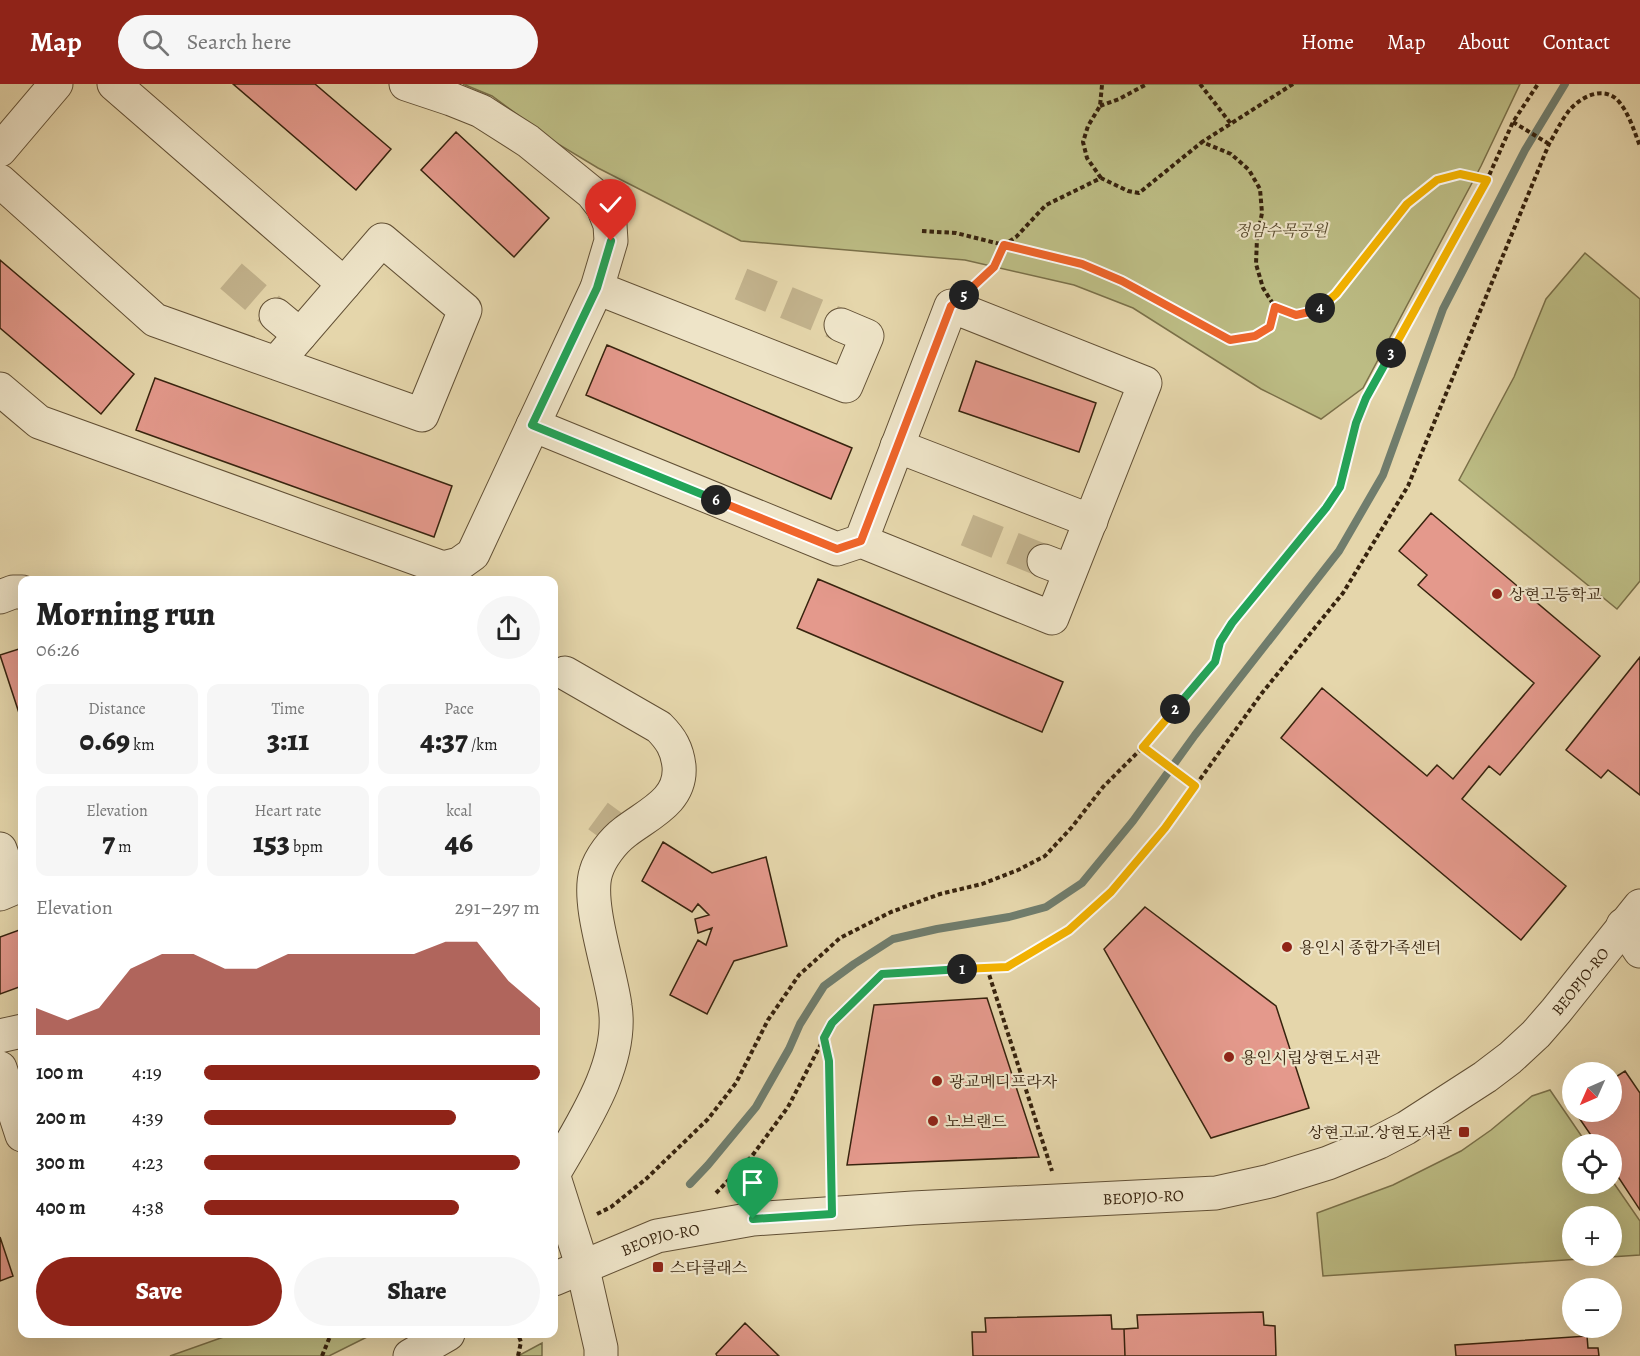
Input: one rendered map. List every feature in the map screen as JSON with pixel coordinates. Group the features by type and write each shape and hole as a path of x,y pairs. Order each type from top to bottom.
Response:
{"street":[{"path":"0,150 56,84"},
{"path":"114,84 344,284"},
{"path":"0,389 39,422 443,568 459,564 473,554 597,288 611,241 610,225 603,207 592,193 528,141 481,111 406,84"},
{"path":"0,181 156,320 276,363 422,415 465,310 382,240 344,284 288,325 276,363"},
{"path":"597,288 846,386 867,336 841,325"},
{"path":"532,425 837,549 861,541 1052,618 1057,566 1090,521 1146,383 951,306 861,541"},
{"path":"897,446 1090,521"},
{"path":"0,597 18,592"},
{"path":"558,1168 592,1106 615,1038 616,1008 593,898 596,872 618,830 663,805 676,788 679,770 677,751 671,738 659,727 565,673"},
{"path":"0,849 14,888 0,894"},
{"name":"BEOPJO-RO","path":"568,1272 657,1236 753,1219 913,1208 1216,1193 1297,1173 1354,1154 1406,1128 1460,1094 1510,1058 1536,1034 1634,927"},
{"path":"0,1036 18,1032"},
{"path":"0,1068 18,1123"},
{"path":"558,1188 570,1228 568,1272 601,1348 601,1356"},
{"path":"410,1356 441,1338"}],"path":[{"path":"1104,84 1100,106 1088,126 1083,142 1087,158 1101,178 1128,191 1139,193 1202,142 1293,84"},
{"path":"1100,106 1148,84"},
{"path":"1200,84 1231,124"},
{"path":"570,1228 620,1200 646,1179 708,1119 736,1083 768,1020 799,975 840,938 891,912 940,894 982,884 1018,870 1045,856 1072,827 1103,787 1143,747 1215,662 1220,642 1232,623 1326,508 1340,487 1356,423 1366,398 1487,180 1513,122 1538,84"},
{"path":"715,1194 752,1156 788,1107 832,1023 882,974 1007,967 1069,930 1111,892 1165,828 1262,693 1343,593 1408,486 1549,144 1568,111 1581,99 1599,92 1619,101 1629,118 1640,146"},
{"path":"1513,122 1549,144"},
{"path":"1202,142 1231,154 1249,170 1260,189 1262,213 1257,238 1256,264 1263,288 1275,307 1296,315 1318,310 1336,294 1407,204 1437,180 1460,174 1487,180"},
{"path":"951,306 994,267 1004,245 1016,237 1046,205 1101,178"},
{"path":"922,231 956,233 1082,264 1122,281 1230,340 1255,336 1270,327 1275,307"},
{"path":"1143,747 1195,786"},
{"path":"987,968 1061,1200"},
{"path":"824,1038 829,1061 832,1214"},
{"path":"322,1356 329,1338"},
{"path":"518,1356 521,1342 520,1338"}],"green space":[{"name":"정암수목공원","path":"463,84 1520,84 1481,166 1363,388 1321,419 1261,389 1133,308 1074,285 965,260 741,241 598,168 553,141 492,96"},
{"path":"1585,253 1640,299 1640,581 1617,609 1459,480 1514,377 1546,299"},
{"path":"1550,1090 1562,1108 1562,1122 1572,1122 1580,1134 1562,1134 1562,1194 1621,1194 1640,1221 1640,1255 1622,1256 1622,1206 1562,1206 1562,1260 1323,1276 1317,1213 1393,1185 1461,1151 1532,1096"},
{"path":"221,1338 365,1338 329,1356 170,1356"},
{"path":"542,1343 542,1356 518,1356"}],"building":[{"path":"233,84 315,84 391,149 356,190"},
{"path":"456,132 549,218 514,257 421,170"},
{"path":"0,260 134,374 101,414 0,328"},
{"path":"607,345 852,448 831,499 586,395"},
{"path":"976,361 1096,403 1079,452 959,411"},
{"path":"155,378 452,486 434,537 136,430"},
{"path":"1431,513 1600,656 1500,775 1489,766 1462,799 1566,886 1521,940 1281,738 1322,688 1427,776 1437,765 1453,779 1534,683 1418,585 1427,575 1399,551"},
{"path":"818,579 1063,682 1042,732 797,628"},
{"path":"18,649 18,710 0,655"},
{"path":"1640,657 1640,795 1608,770 1601,778 1566,750"},
{"path":"663,842 712,873 766,857 787,946 734,961 707,1014 670,995 698,940 706,945 712,928 698,933 695,919 709,915 698,904 692,912 642,881"},
{"name":"용인시립상현도서관","path":"1145,907 1276,1006 1309,1108 1211,1138 1104,949"},
{"path":"18,930 18,987 0,994 0,937"},
{"name":"광교메디프라자","path":"987,998 1039,1157 847,1165 874,1005"},
{"path":"1625,1071 1640,1093 1640,1210 1622,1183 1622,1134 1590,1134 1582,1122 1622,1122 1622,1073"},
{"path":"0,1237 13,1276 0,1281"},
{"path":"1263,1312 1264,1325 1275,1326 1276,1356 1125,1356 1124,1329 1138,1328 1137,1315"},
{"path":"1111,1315 1112,1329 1124,1329 1125,1356 973,1356 972,1332 986,1332 985,1318"},
{"path":"745,1323 779,1356 717,1356 716,1354"},
{"path":"1587,1338 1588,1348 1598,1348 1599,1356 1456,1356 1455,1345"}],"waterway":[{"path":"690,1184 756,1107 789,1049 800,1024 824,986 893,939 1009,917 1046,907 1082,883 1133,821 1195,735 1339,551 1383,475 1443,309 1525,150 1565,84"}],"tunnel":[{"path":"231,276 276,315"},
{"path":"741,284 841,325"},
{"path":"967,530 1044,561"},
{"path":"598,816 613,827"}],"place":[{"name":"상현고등학교","path":"1497,594"},
{"name":"용인시 종합가족센터","path":"1287,947"},
{"name":"용인시립상현도서관","path":"1229,1057"},
{"name":"광교메디프라자","path":"937,1081"},
{"name":"노브랜드","path":"933,1121"},
{"name":"상현고교.상현도서관","path":"1464,1132"},
{"name":"스타클래스","path":"658,1267"}],"route":[{"path":"611,241 597,288 532,425 837,549 861,541 951,306 994,267 1004,245 1082,264 1122,281 1230,340 1255,336 1270,327 1275,307 1296,315 1318,310 1336,294 1407,204 1437,180 1460,174 1487,180 1474,199 1428,288 1366,398 1356,423 1340,487 1326,508 1232,623 1220,642 1215,662 1143,747 1195,786 1165,828 1111,892 1069,930 1007,967 882,974 832,1023 824,1038 829,1061 832,1214 753,1219"}]}
